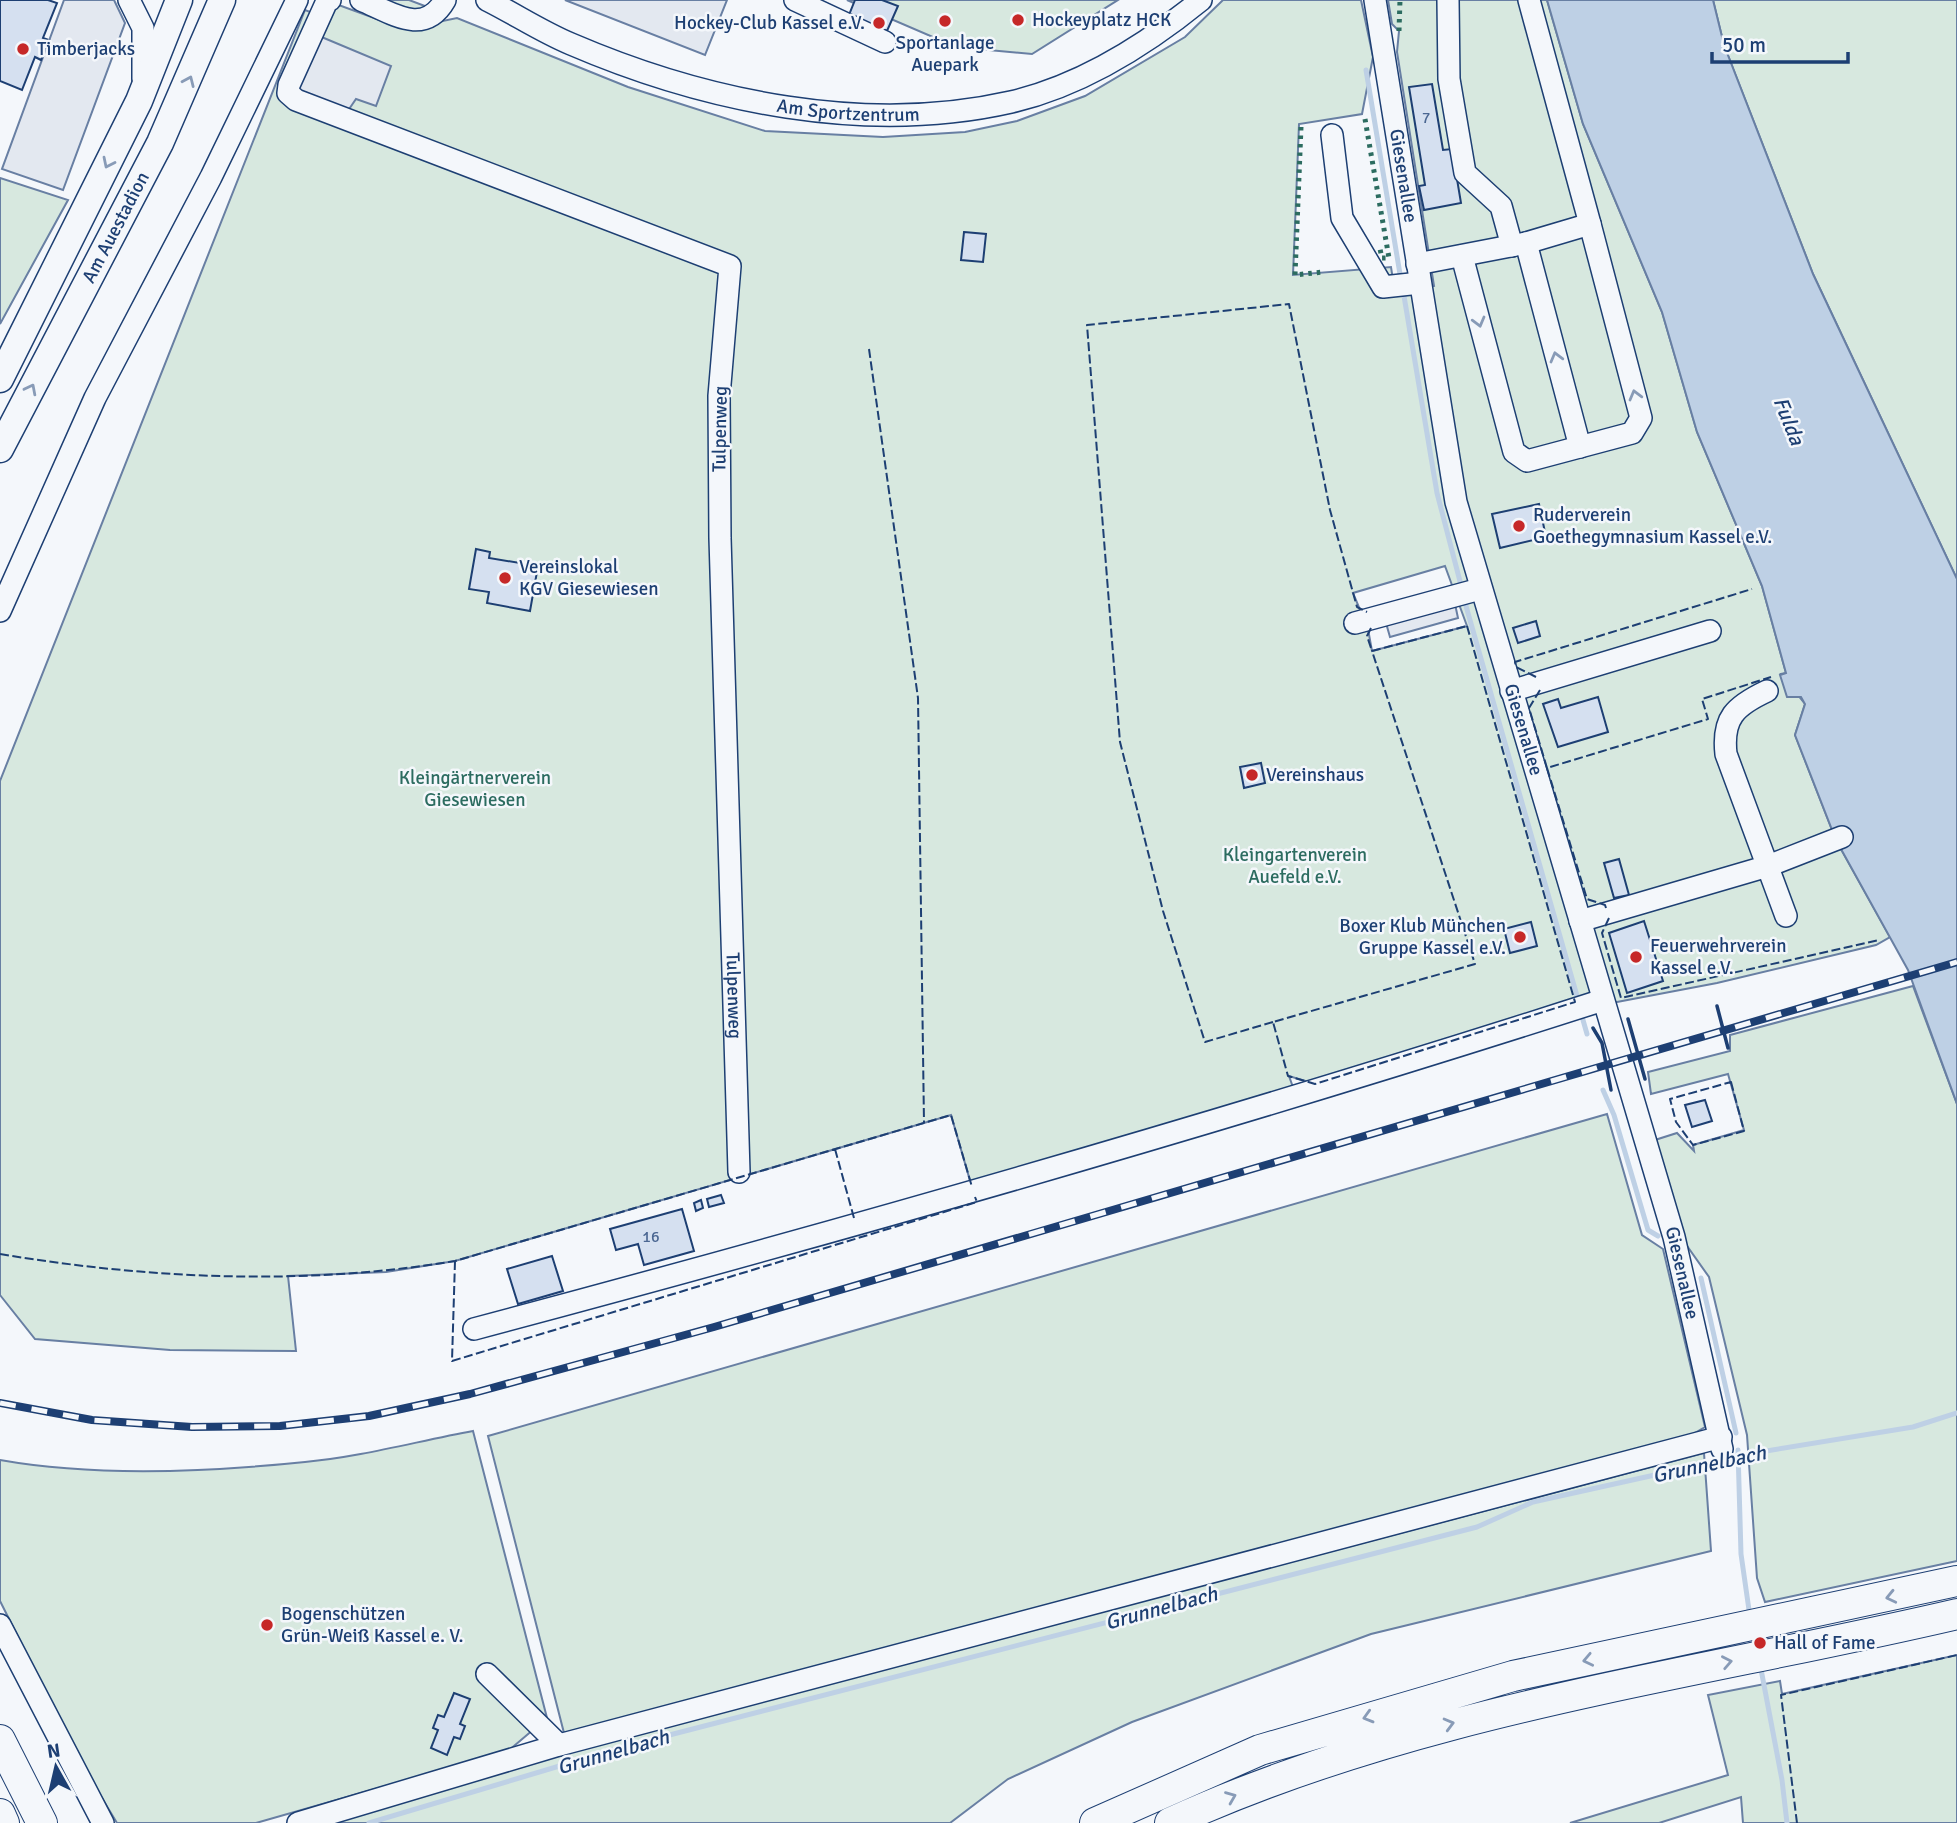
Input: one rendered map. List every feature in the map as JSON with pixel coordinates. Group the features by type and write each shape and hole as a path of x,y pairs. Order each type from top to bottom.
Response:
{"highway":[{"path":"1095,1823 1260,1751 1325,1729 1513,1676 1957,1581"},
{"path":"1181,1819 1268,1782 1402,1737 1489,1714 1957,1614"},
{"path":"0,1740 42,1823"},
{"path":"16,1774 34,1823"},
{"path":"0,1814 4,1823"}],"main road":[{"name":"Am Auestadion","path":"0,379 139,102 179,0"},
{"name":"Am Auestadion","path":"0,450 160,143 222,2"}],"street":[{"path":"129,0 143,28 144,74 139,102"},
{"path":"0,611 95,398 211,177 297,0"},
{"name":"Tulpenweg","path":"331,0 327,1 289,85 288,93 296,100 730,266 719,396 720,525 739,1171"},
{"path":"361,0 408,19 425,21 437,14 445,0"},
{"name":"Am Sportzentrum","path":"487,0 515,6 569,43 628,66 722,94 815,110 877,114 946,112 1012,102 1091,73 1158,35 1200,0"},
{"path":"795,0 885,42"},
{"name":"Giesenallee","path":"559,1745 1721,1443 1674,1237 1593,1007 1580,921 1511,691 1469,592 1456,502 1410,280 1375,0"},
{"path":"1448,0 1449,79 1465,173 1501,206 1519,245 1580,447"},
{"path":"1462,256 1514,452 1527,461 1632,433 1641,418 1530,0"},
{"path":"1332,135 1342,218 1383,287 1410,280 1462,256 1519,245 1590,223"},
{"path":"1355,623 1469,592"},
{"path":"1511,691 1710,631"},
{"path":"1767,691 1752,698 1732,715 1726,724 1725,738 1727,754 1786,916"},
{"path":"1580,921 1768,866 1842,836"},
{"path":"474,1329 706,1267 1293,1098 1593,1007"},
{"path":"0,1625 103,1823"},
{"path":"298,1823 559,1745 487,1674"}],"green space":[{"path":"379,0 409,0 433,9 426,14"},
{"name":"Sportanlage Auepark","path":"847,0 1118,0 1032,54 956,47"},
{"path":"1223,0 1361,0 1373,57 1362,114 1299,124 1293,275 1391,267 1395,293 1434,286 1397,52 1399,31 1392,24 1388,0 1547,0 1583,124 1662,312 1697,432 1762,586 1786,673 1781,674 1805,704 1795,735 1836,840 1890,937 1876,945 1717,983 1617,1002 1315,1084 1289,1076 1294,1090 971,1184 951,1115 455,1261 386,1272 288,1276 296,1351 170,1350 35,1339 0,1295 0,781 305,10 329,19 336,4 404,29 457,18 628,87 765,131 883,137 965,132 1017,121 1085,96 1185,37","holes":["1445,566 1467,626 1372,651 1368,629 1353,593"]},
{"path":"1713,0 1957,0 1957,579 1813,274 1724,45"},
{"path":"0,178 68,200 0,324"},
{"path":"1913,986 1957,1104 1957,1561 1765,1602 1757,1578 1747,1435 1709,1277 1685,1243 1655,1140 1677,1133 1694,1151 1693,1145 1744,1130 1728,1074 1651,1094 1648,1072 1730,1051 1730,1035"},
{"path":"1607,1114 1642,1235 1663,1249 1705,1427 1681,1441 564,1733 488,1436"},
{"name":"Bogenschützen Grün-Weiß Kassel e. V.","path":"473,1431 547,1718 508,1751 256,1823 117,1823 85,1770 0,1601 0,1460 113,1471 230,1468 347,1456"},
{"path":"1704,1453 1711,1551 1371,1634 1132,1722 1008,1779 950,1823 329,1823 549,1757"},
{"path":"1957,1655 1957,1823 1743,1823 1741,1797 1659,1823 1570,1823 1728,1775 1708,1695 1780,1681 1782,1694"}],"shaded area":[{"name":"Timberjacks","path":"64,0 114,0 125,23 63,190 2,169"},
{"path":"565,0 727,0 705,55"},
{"path":"312,33 391,66 376,106 356,99 343,118 289,85"},
{"path":"1455,604 1458,618 1390,637 1386,623"}],"water":[{"name":"Fulda","path":"1547,0 1713,0 1724,45 1813,274 1957,579 1957,1104 1908,970 1836,840 1795,735 1805,704 1801,697 1787,697 1780,675 1786,673 1762,586 1697,432 1662,312 1583,124"}],"building":[{"name":"Timberjacks","path":"0,0 48,0 57,3 43,38 49,40 41,60 35,57 22,90 0,81"},
{"name":"Hockey-Club Kassel e.V.","path":"855,0 882,0 898,6 887,31 849,15"},
{"path":"1432,84 1443,150 1452,149 1461,203 1424,210 1419,186 1425,185 1409,87"},
{"path":"964,232 986,234 983,262 961,260"},
{"name":"Ruderverein Goethegymnasium Kassel e.V.","path":"1539,504 1546,537 1500,548 1492,514"},
{"path":"476,549 490,552 489,558 538,566 530,611 487,603 489,592 469,589"},
{"path":"1536,621 1540,636 1518,643 1513,628"},
{"path":"1598,697 1608,732 1558,747 1543,704 1558,699 1561,708"},
{"name":"Vereinshaus","path":"1261,763 1265,783 1244,788 1240,767"},
{"path":"1619,859 1629,895 1614,898 1604,863"},
{"name":"Feuerwehrverein Kassel e.V.","path":"1644,921 1663,981 1627,993 1609,933"},
{"name":"Boxer Klub München Gruppe Kassel e.V.","path":"1531,922 1537,946 1510,953 1504,929"},
{"path":"1705,1100 1712,1121 1692,1127 1685,1105"},
{"path":"721,1195 724,1203 709,1207 707,1199"},
{"path":"701,1200 703,1208 696,1211 694,1203"},
{"path":"682,1209 694,1251 644,1265 638,1244 616,1250 610,1229"},
{"path":"552,1256 563,1291 518,1304 507,1269"},
{"path":"454,1693 470,1699 460,1724 465,1726 460,1739 454,1737 447,1755 431,1748 438,1730 433,1728 438,1715 444,1717"}],"waterway":[{"path":"1366,70 1401,280"},
{"path":"1403,290 1437,493 1462,589"},
{"path":"1464,599 1579,1003"},
{"path":"1581,1013 1587,1034"},
{"path":"1603,1090 1614,1115 1648,1230 1658,1236"},
{"path":"1701,1278 1736,1433"},
{"name":"Grunnelbach","path":"369,1823 623,1747 1477,1527 1533,1502 1754,1453 1913,1427 1957,1413"},
{"path":"1738,1450 1741,1554 1750,1617"},
{"path":"1760,1664 1782,1780 1787,1823"}],"railway":[{"path":"0,1403 92,1420 192,1427 280,1426 369,1416 470,1394 714,1327 1957,962"}],"hedge":[{"path":"1399,31 1400,0"},
{"path":"1365,119 1389,258 1382,258 1380,249"},
{"path":"1301,127 1295,275 1323,272"}],"fence":[{"path":"1273,1022 1205,1042 1163,911 1120,742 1087,325 1289,304 1330,510 1357,607 1367,612"},
{"path":"869,349 918,698 924,1123"},
{"path":"1536,677 1516,667 1515,662 1752,589"},
{"path":"1467,626 1575,1002 1315,1084 1288,1076 1273,1022 1475,964 1372,651 1467,626"},
{"path":"1371,628 1367,636 1372,651"},
{"path":"1606,908 1605,905 1587,899 1547,768 1708,719 1702,699 1771,677"},
{"path":"1540,690 1529,708 1547,768"},
{"path":"1609,918 1602,933 1621,998 1879,940"},
{"path":"1731,1082 1744,1131 1693,1145 1676,1122 1670,1099 1731,1082"},
{"path":"0,1254 113,1269 227,1276 341,1274 455,1261 951,1115 972,1187"},
{"path":"835,1149 854,1218"},
{"path":"455,1261 452,1361 977,1202 975,1197"},
{"path":"1797,1823 1781,1695 1957,1655"}],"wall":[{"path":"1717,1006 1728,1048"},
{"path":"1628,1019 1645,1079"},
{"path":"1593,1028 1602,1043 1611,1090"}],"place":[{"name":"Hockeyplatz HCK","path":"1018,20"},
{"name":"Sportanlage Auepark","path":"945,21"},
{"name":"Hockey-Club Kassel e.V.","path":"879,23"},
{"name":"Timberjacks","path":"23,49"},
{"name":"Ruderverein Goethegymnasium Kassel e.V.","path":"1519,526"},
{"name":"Vereinslokal KGV Giesewiesen","path":"505,578"},
{"name":"Vereinshaus","path":"1252,775"},
{"name":"Boxer Klub München Gruppe Kassel e.V.","path":"1520,937"},
{"name":"Feuerwehrverein Kassel e.V.","path":"1636,957"},
{"name":"Bogenschützen Grün-Weiß Kassel e. V.","path":"267,1625"},
{"name":"Hall of Fame","path":"1760,1643"}],"park label":[{"name":"Kleingärtnerverein Giesewiesen","path":"475,789"},
{"name":"Kleingartenverein Auefeld e.V.","path":"1295,866"}]}
